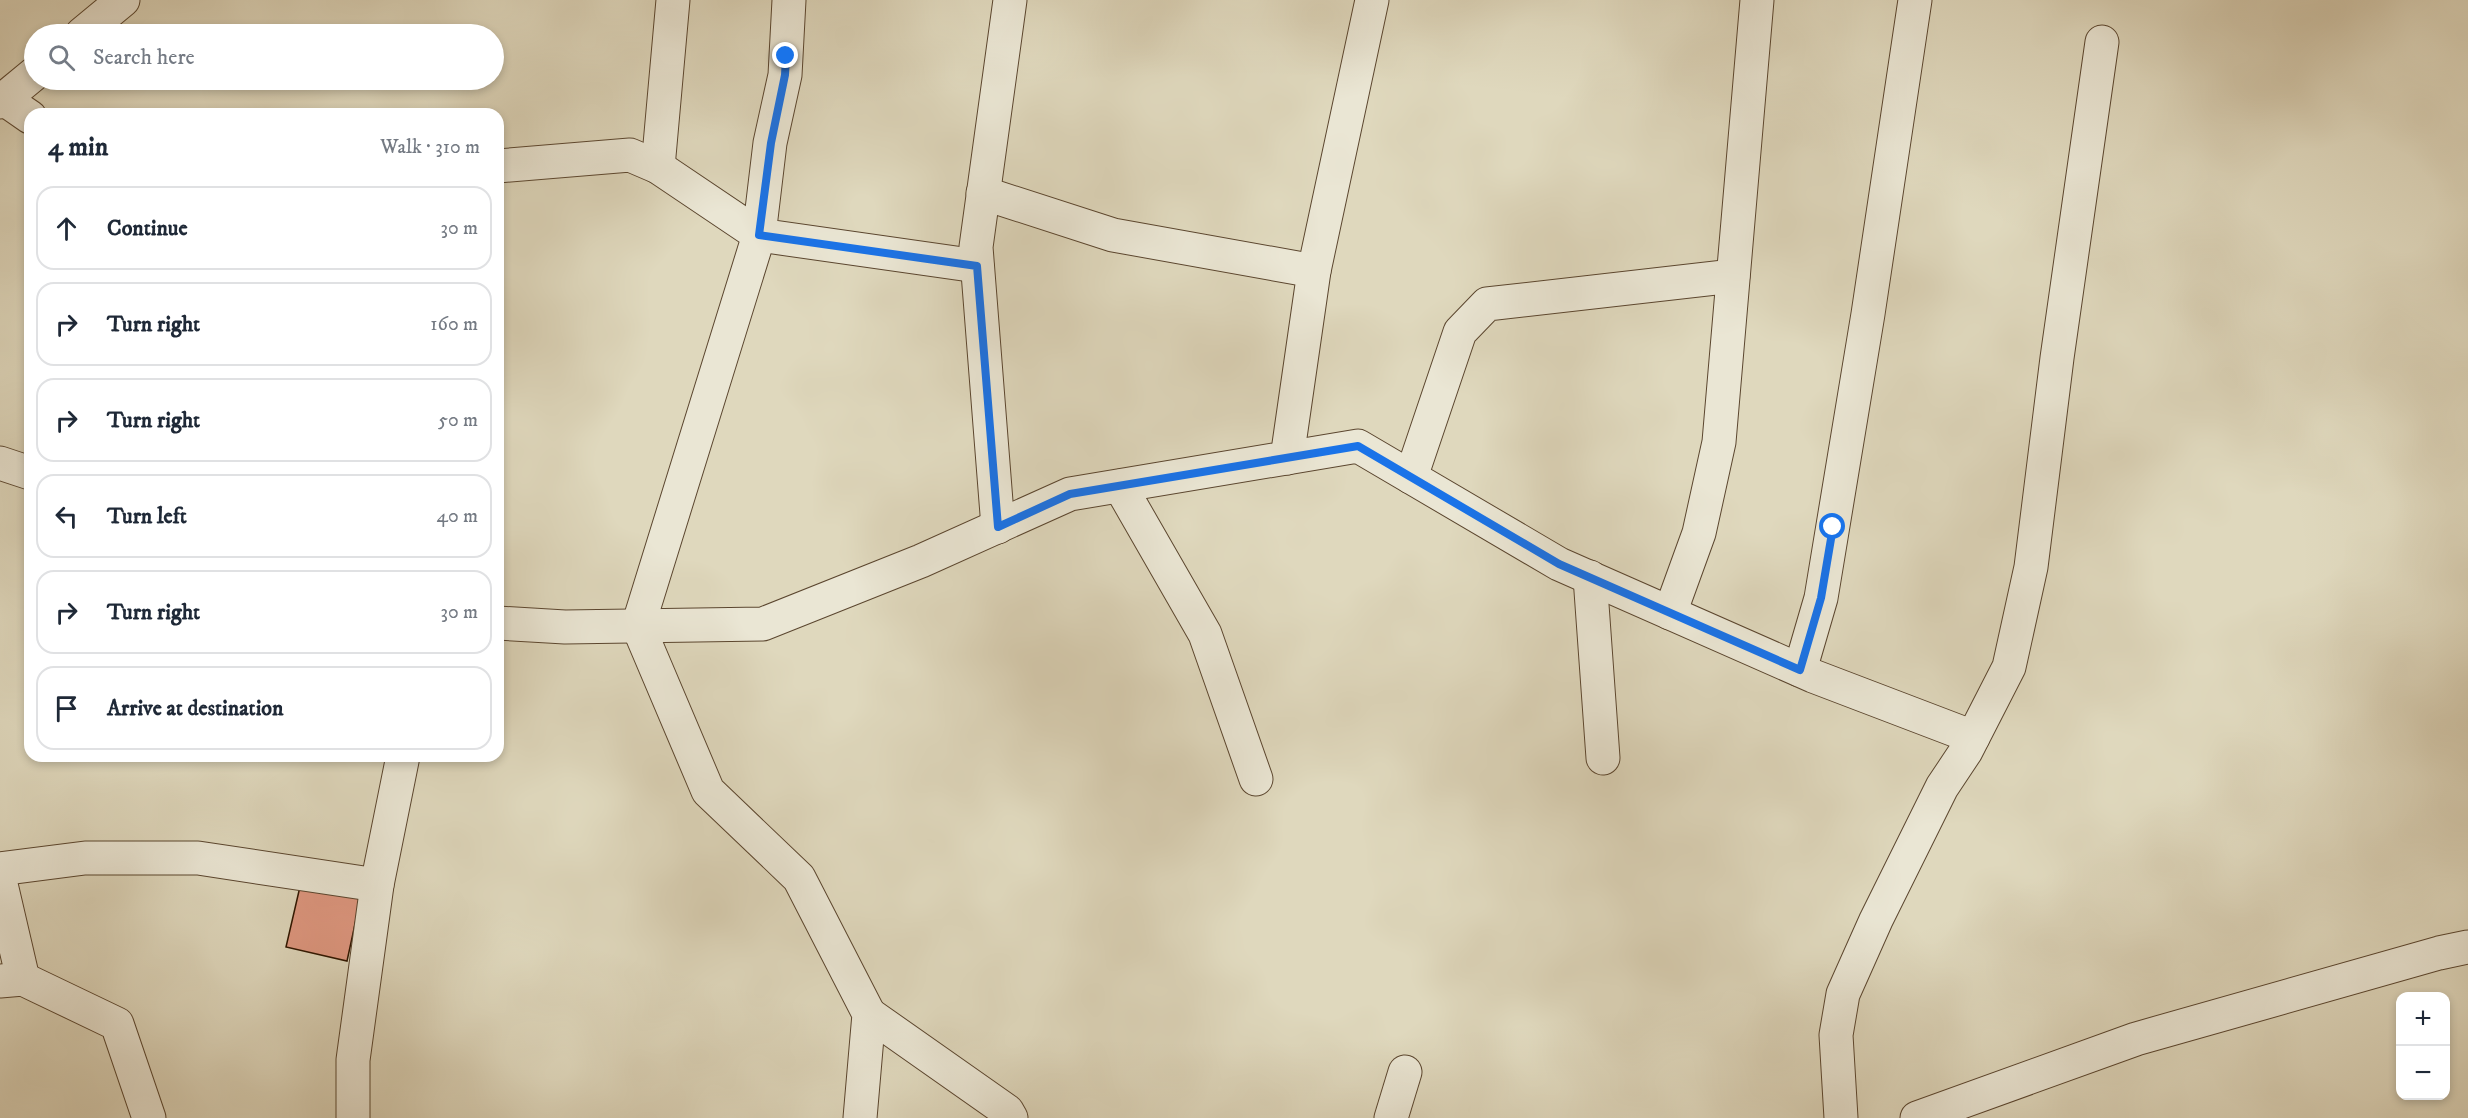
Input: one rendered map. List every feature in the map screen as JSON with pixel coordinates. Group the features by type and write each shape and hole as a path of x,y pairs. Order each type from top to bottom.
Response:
{"street":[{"path":"94,24 123,0"},
{"path":"658,167 673,0"},
{"path":"789,0 785,75 771,143 759,235 638,626 708,790 799,878 868,1014 1007,1111 1011,1118"},
{"path":"998,527 976,247 1010,0"},
{"path":"1287,458 1314,271 1372,0"},
{"path":"1670,613 1699,533 1719,442 1757,0"},
{"path":"1800,670 1823,586 1868,314 1915,0"},
{"path":"1841,1118 1836,1035 1843,994 1876,920 1942,787 1973,737 2009,668 2031,567 2057,358 2102,42"},
{"path":"11,106 24,88"},
{"path":"504,166 630,155 658,167 759,235 977,266"},
{"path":"983,193 1113,235 1314,271"},
{"path":"1411,477 1460,332 1487,304 1733,276"},
{"path":"504,623 565,627 763,624 921,561 1070,494 1358,446 1559,564 1800,670 1973,737"},
{"path":"0,463 24,471"},
{"path":"1120,486 1204,634 1256,779"},
{"path":"1590,577 1603,758"},
{"path":"353,1118 353,1060 377,885 401,762"},
{"path":"0,869 85,858 198,858 377,885"},
{"path":"0,880 11,980 117,1024 149,1118"},
{"path":"1917,1118 2136,1039 2439,953 2468,947"},
{"path":"860,1118 868,1014"},
{"path":"1391,1118 1405,1072"}],"building":[{"path":"302,878 362,892 347,961 286,947"}],"route":[{"path":"786,56 785,75 771,143 759,235 977,266 998,527 1070,494 1358,446 1559,564 1800,670 1821,598 1833,527"}]}
